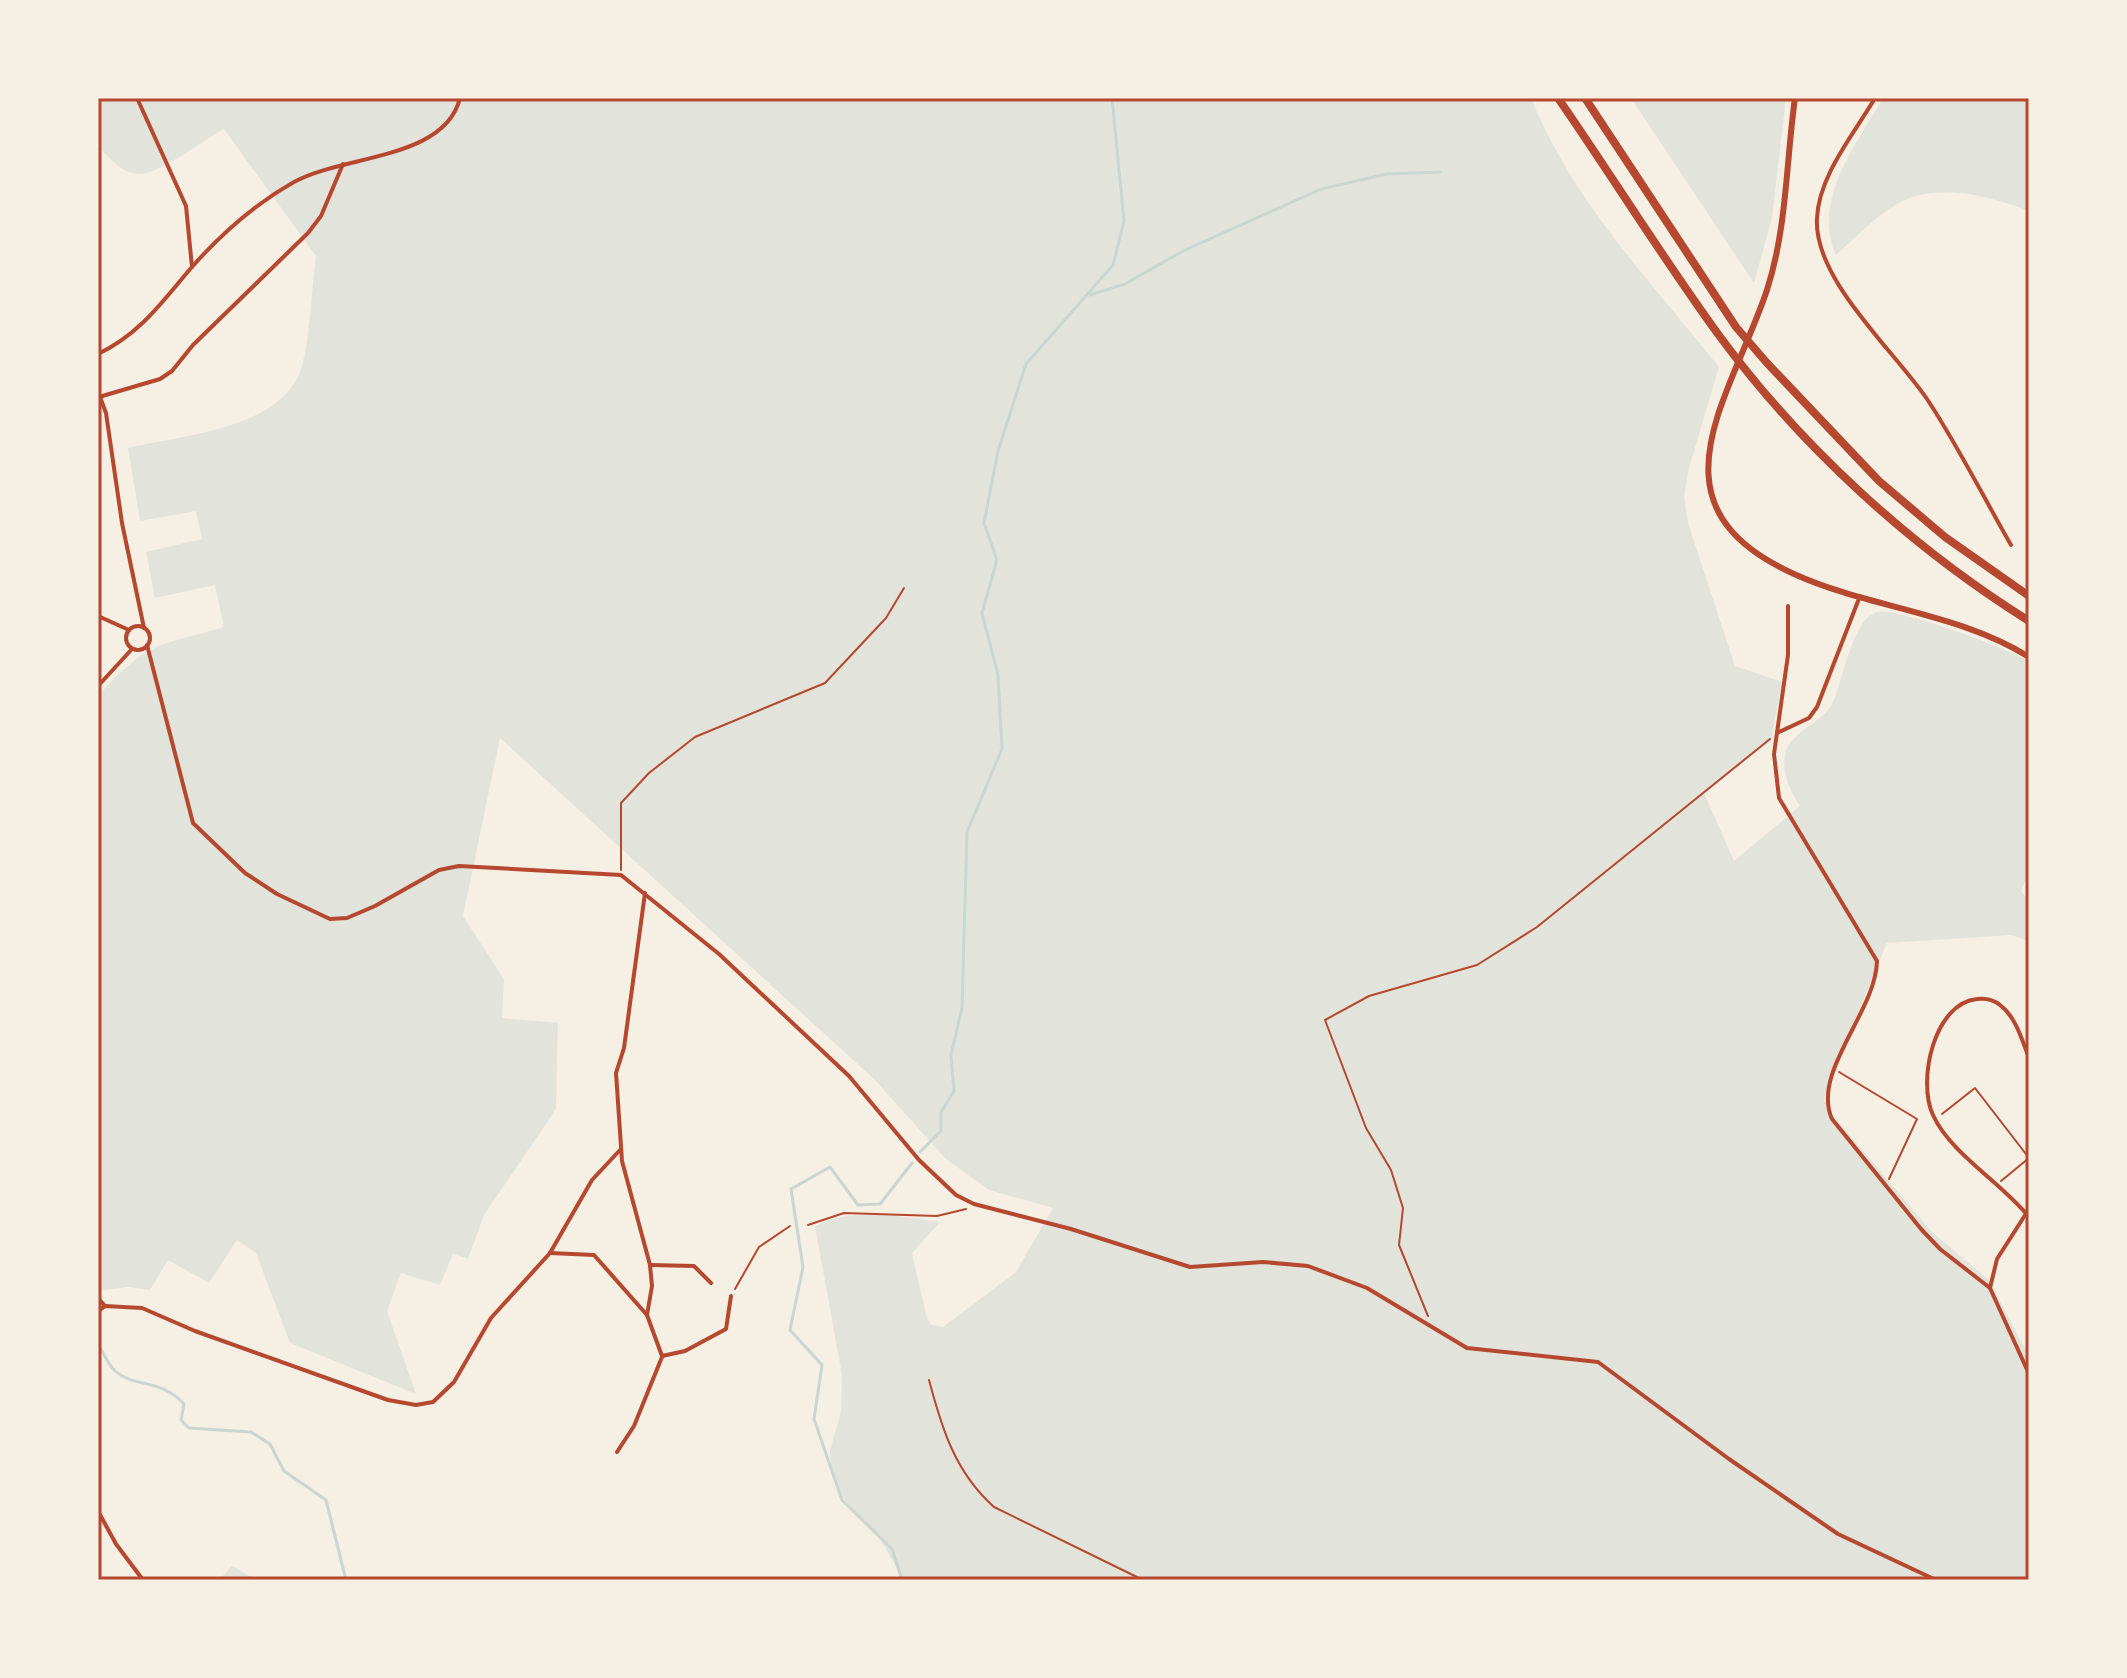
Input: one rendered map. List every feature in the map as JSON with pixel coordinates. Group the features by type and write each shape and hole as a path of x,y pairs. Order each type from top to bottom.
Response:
{"highway":[{"path":"1558,98 1719,336 1789,418 1869,498 1933,554 2029,621"},
{"path":"1585,98 1736,327 1767,363 1879,481 1945,537 2029,596"}],"main road":[{"path":"1795,98 1786,203 1767,290 1729,385 1709,452 1711,496 1722,521 1765,560 1797,576 1988,636 2029,657"}],"street":[{"path":"137,98 186,206 192,267"},
{"path":"98,354 134,333 156,313 192,267 259,201 312,172 434,136 456,114 460,98"},
{"path":"1875,98 1822,189 1816,220 1825,256 1841,287 1932,407 2011,545"},
{"path":"343,164 321,216 308,233 193,345 172,371 160,379 99,396 106,413 122,523 144,628 149,636 147,645 193,823 245,873 277,894 330,919 361,912 439,870 459,866 621,875 719,954 849,1076 919,1160 956,1195 974,1204 1071,1229 1190,1267 1263,1262 1308,1266 1367,1288 1435,1332 1467,1348 1598,1362 1729,1459 1838,1534 1936,1580"},
{"path":"1777,733 1809,718 1817,707 1860,596"},
{"path":"1788,606 1788,655 1774,765 1779,798 1877,961 1877,978 1835,1069 1826,1094 1826,1106 1832,1119 1886,1187 1940,1249 1990,1288 2029,1374"},
{"path":"98,616 129,630 144,628"},
{"path":"129,630 126,640 132,649 140,650 147,645"},
{"path":"98,686 132,649"},
{"path":"645,892 624,1048 616,1073 620,1150 650,1265 652,1286 647,1315"},
{"path":"1990,1288 1997,1259 2028,1213 1935,1119 1926,1090 1940,1023 1964,1000 1983,998 1999,1003 2013,1019 2029,1058"},
{"path":"98,1311 105,1306 142,1308 195,1331 388,1400 416,1405 433,1402 454,1382 491,1318 550,1253 592,1180 620,1150"},
{"path":"550,1253 561,1256 594,1255 606,1263 647,1315 662,1356 634,1426 617,1452"},
{"path":"650,1265 694,1266 711,1283"},
{"path":"662,1356 685,1351 726,1329 731,1296"},
{"path":"98,1298 105,1306"},
{"path":"98,1511 116,1544 143,1580"}],"path":[{"path":"621,875 621,803 649,773 695,737 825,683 886,618 904,588"},
{"path":"1435,1332 1399,1245 1403,1208 1391,1170 1366,1128 1325,1020 1369,996 1477,965 1537,927 1777,733"},
{"path":"1835,1069 1917,1119 1886,1187"},
{"path":"1935,1119 1975,1088 2029,1158 1997,1184"},
{"path":"808,1225 844,1213 937,1216 962,1212 974,1204"},
{"path":"731,1296 751,1256 790,1226"},
{"path":"929,1380 945,1436 975,1490 994,1507 1143,1580"}],"shaded area":[{"path":"98,98 1531,98 1568,171 1591,206 1719,367 1689,468 1684,497 1688,523 1735,666 1782,682 1771,741 1704,793 1734,861 1800,806 1786,775 1785,755 1799,733 1822,716 1833,702 1855,637 1869,616 1890,612 1930,622 2029,661 2029,872 2021,891 2029,901 2029,941 2011,935 1887,943 1824,1100 1831,1113 1932,1232 1989,1280 2029,1356 2029,1580 904,1580 880,1539 844,1499 831,1471 830,1450 841,1412 842,1375 815,1226 861,1215 940,1222 912,1253 927,1319 932,1325 943,1327 1016,1272 1053,1208 989,1190 946,1159 874,1079 500,738 463,916 504,979 502,1018 558,1023 556,1109 484,1215 468,1259 453,1254 440,1285 401,1273 387,1311 416,1394 290,1343 256,1253 237,1240 209,1283 168,1260 150,1290 128,1287 98,1291 98,696 142,655 168,643 224,627 215,585 155,598 146,552 202,539 196,511 140,521 128,448 229,426 275,404 292,387 305,353 316,256 224,129 157,169 133,173 116,164 98,145"},
{"path":"1631,98 1786,98 1772,218 1754,283"},
{"path":"1883,98 2029,98 2029,211 1980,196 1929,193 1912,197 1889,209 1836,255 1830,234 1829,213 1833,193 1850,154"},
{"path":"232,1566 235,1567 256,1580 219,1580"}],"waterway":[{"path":"920,1152 941,1131 941,1112 954,1091 951,1055 962,1008 967,832 1002,749 998,675 982,613 997,560 984,523 998,451 1026,364 1113,265 1124,221 1112,98"},
{"path":"1090,295 1125,284 1183,251 1321,189 1387,174 1441,172"},
{"path":"902,1580 892,1549 842,1500 814,1419 822,1365 790,1330 803,1267 791,1189 830,1167 858,1205 880,1204 912,1163"},
{"path":"98,1344 112,1368 122,1376 166,1390 184,1404 181,1420 189,1428 251,1432 270,1444 284,1471 326,1500 346,1580"}]}
